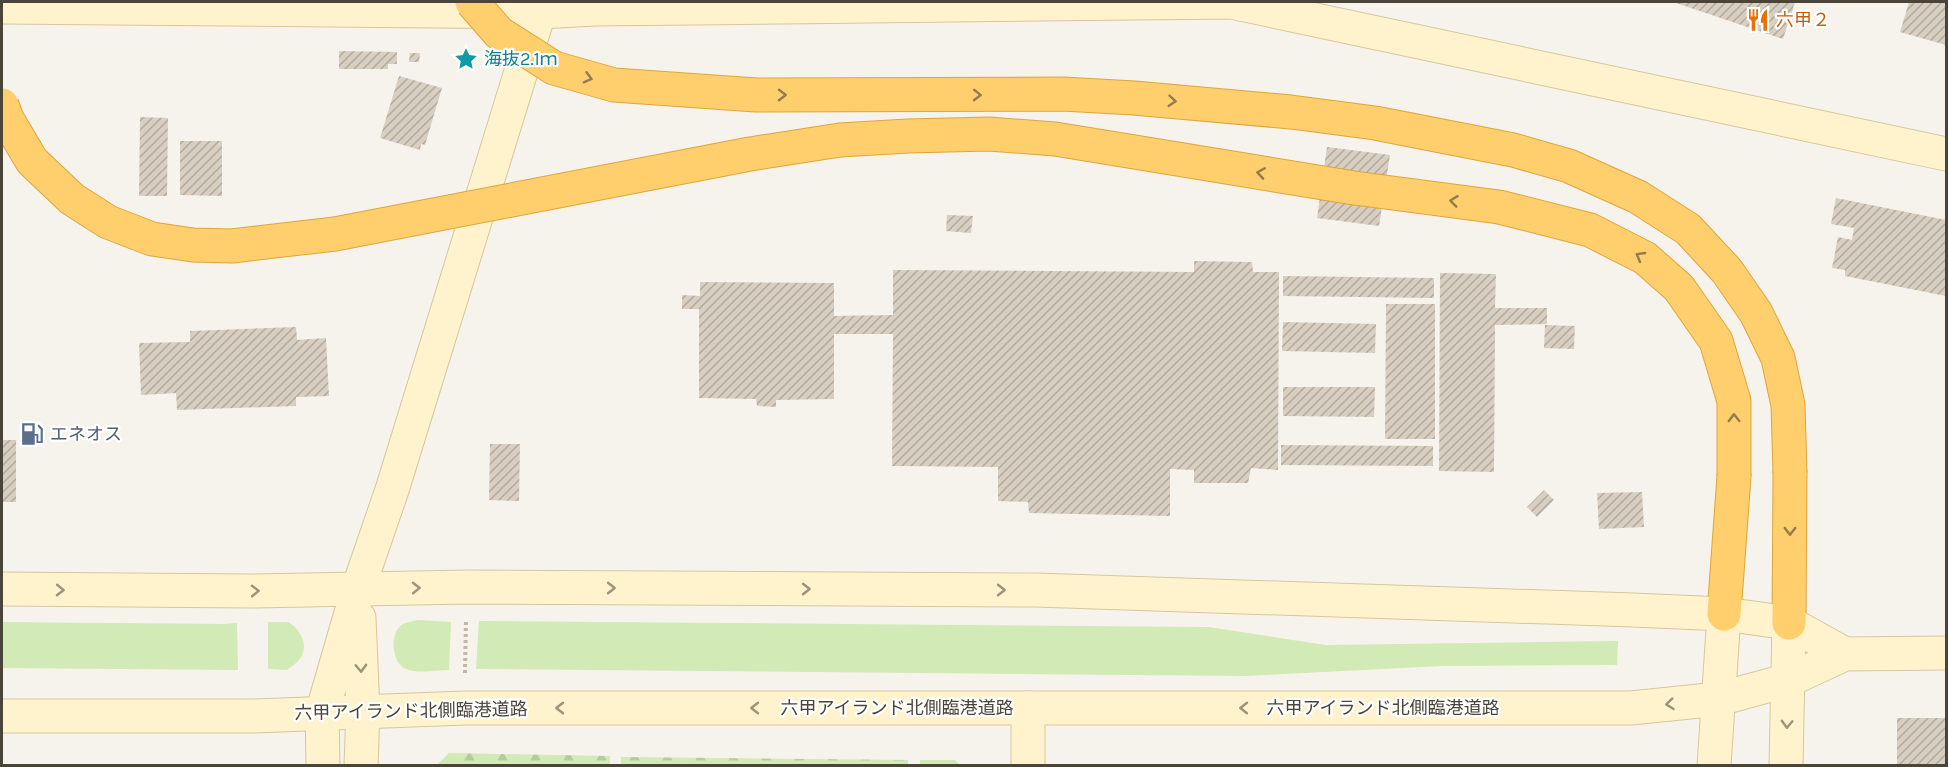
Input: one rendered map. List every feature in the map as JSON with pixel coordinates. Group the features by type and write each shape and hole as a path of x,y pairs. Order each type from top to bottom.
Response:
{"highway":[{"path":"472,2 499,33 554,68 614,85 756,95 1063,94 1291,112 1376,123 1512,150 1569,166 1638,197 1688,229 1727,271 1756,313 1778,358 1788,405 1789,623"},
{"path":"2,105 7,119 32,161 72,199 108,222 152,239 193,244 232,246 335,234 750,154 840,140 988,134 1055,139 1354,188 1499,207 1590,230 1645,258 1679,288 1716,341 1734,401 1734,476 1724,614"}],"street":[{"path":"2,7 541,7 595,9 1231,2 1947,154"},
{"path":"323,765 322,713 358,589 392,490 541,7"},
{"path":"2,589 252,591 478,587 1036,590 1724,614 1789,623 1845,654 1947,653"},
{"path":"358,589 363,711 361,765"},
{"path":"1713,765 1724,614"},
{"path":"1786,765 1789,623"},
{"name":"六甲アイランド北側臨港道路","path":"2,716 253,716 465,708 1631,708 1719,699 1789,680 1845,654"},
{"path":"1028,708 1028,765"}],"path":[{"path":"465,673 466,620"}],"green space":[{"path":"418,620 451,622 449,670 422,672 411,670 406,669 397,660 394,647 395,633 403,624"},
{"path":"479,621 1209,627 1326,645 1618,641 1617,665 1441,666 1247,676 476,669"},
{"path":"2,622 237,623 238,670 2,668"},
{"path":"268,622 288,622 293,625 304,644 302,655 287,670 268,669"},
{"path":"449,753 610,756 610,765 437,765"},
{"path":"621,757 908,760 908,765 621,766"},
{"path":"920,760 955,760 960,765 920,765"}],"building":[{"name":"六甲２","path":"1673,2 1795,2 1783,39"},
{"path":"1909,2 1946,2 1946,45 1900,32"},
{"path":"339,51 397,52 397,64 388,64 388,69 339,69"},
{"path":"410,53 420,53 419,62 409,62"},
{"path":"399,76 442,88 425,145 421,144 420,150 380,138"},
{"path":"140,117 168,118 167,196 139,196"},
{"path":"180,141 222,141 222,196 180,195"},
{"path":"1327,147 1390,155 1379,226 1317,218"},
{"path":"1836,198 1946,220 1946,296 1845,276 1845,270 1832,268 1838,237 1852,240 1854,228 1831,224"},
{"path":"947,215 973,216 971,233 946,231"},
{"path":"1194,261 1252,262 1253,272 1279,272 1278,470 1251,468 1248,483 1194,483 1194,470 1170,469 1170,516 1029,513 1028,502 998,501 998,467 892,466 893,334 834,334 834,399 776,400 776,407 757,406 756,399 699,398 699,309 682,309 682,295 700,296 700,282 834,283 834,316 893,315 893,270 1194,272"},
{"path":"1440,273 1496,274 1495,308 1547,308 1547,324 1495,325 1494,472 1439,471"},
{"path":"1283,276 1434,278 1434,298 1283,296"},
{"path":"1386,304 1435,304 1435,439 1385,439"},
{"path":"1283,322 1376,324 1375,353 1282,351"},
{"path":"1545,325 1575,326 1574,349 1544,348"},
{"path":"296,327 297,340 326,338 329,396 296,397 296,406 177,410 176,393 141,395 139,343 190,342 190,331"},
{"path":"1283,387 1375,387 1374,417 1283,416"},
{"path":"2,440 16,440 16,502 2,502"},
{"path":"490,444 520,444 519,501 489,500"},
{"path":"1281,445 1433,446 1433,466 1281,465"},
{"path":"1544,490 1554,500 1537,517 1527,507"},
{"path":"1642,492 1644,527 1599,529 1597,493"},
{"path":"1897,718 1946,718 1946,766 1897,766"}],"place":[{"name":"六甲２","path":"1758,20"},
{"name":"海抜2.1ｍ","path":"466,59"},
{"name":"エネオス","path":"32,434"}]}
